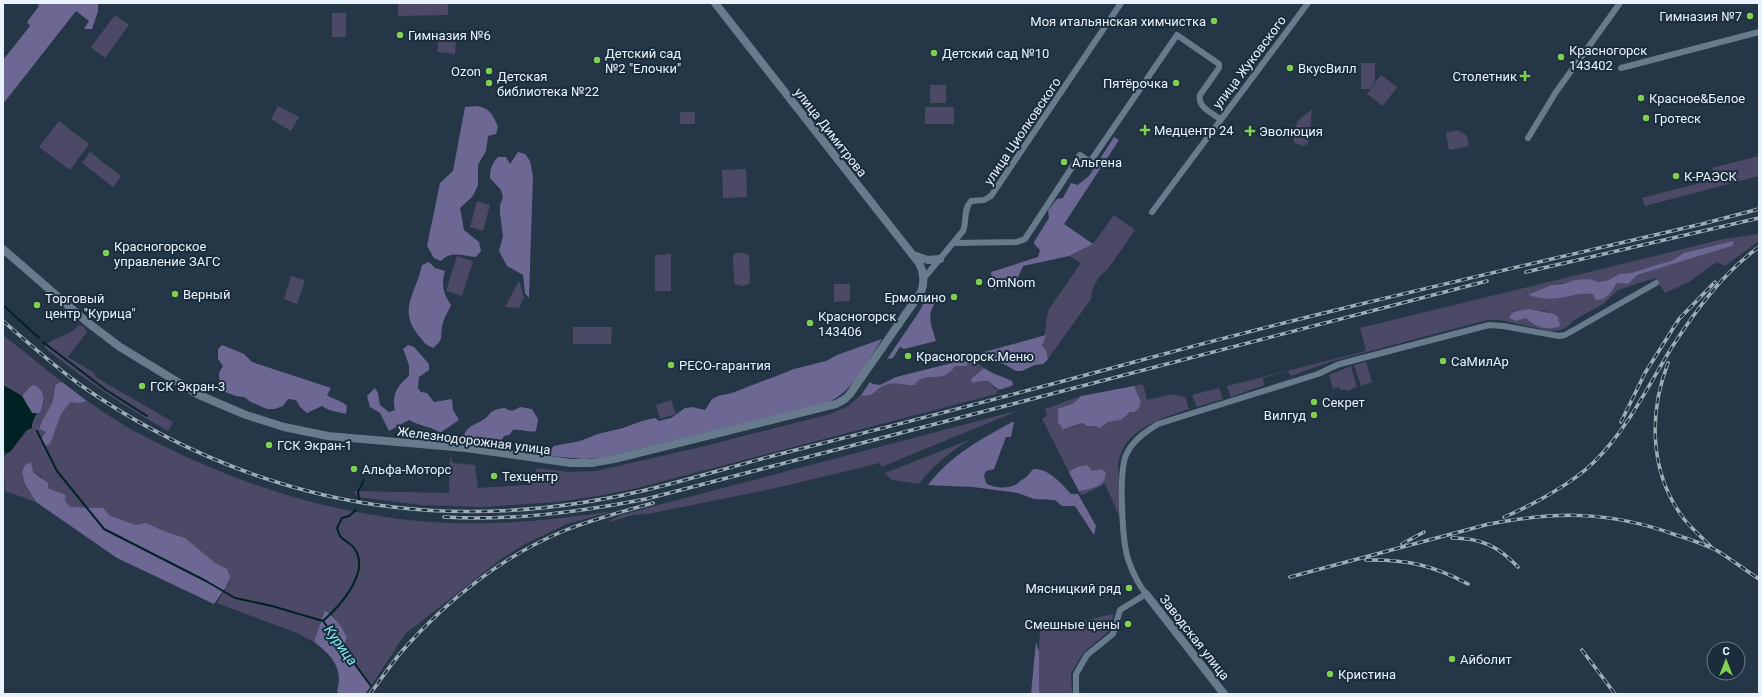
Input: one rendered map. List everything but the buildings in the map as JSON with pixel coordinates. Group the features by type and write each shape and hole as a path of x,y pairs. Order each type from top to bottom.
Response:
{"street":[{"name":"улица Димитрова","path":"714,3 912,255 922,269 924,278"},
{"name":"улица Циолковского","path":"924,278 955,243 965,226 967,205 971,201 984,200 991,196 1121,3"},
{"name":"улица Жуковского","path":"1152,212 1308,3"},
{"path":"1528,138 1556,92 1620,3"},
{"path":"1621,68 1759,32"},
{"path":"955,243 1017,242 1025,239 1080,155 1090,162 1177,35 1218,64 1219,68 1200,95 1199,99 1201,105 1220,119"},
{"name":"Железнодорожная улица","path":"3,249 87,322 120,347 198,394 246,415 284,427 328,436 466,448 556,462 582,464 614,459 841,402 850,394 921,292 924,278"},
{"path":"912,255 928,260 940,259"},
{"path":"1076,694 1076,674 1087,656 1113,634 1120,610 1146,594 1134,574 1126,552 1122,476 1124,460 1127,452 1138,438 1146,431 1166,422 1318,374 1337,365 1482,327 1504,326 1559,336 1565,335 1656,283"},
{"name":"Заводская улица","path":"1146,594 1224,694"}],"shaded area":[{"path":"37,3 98,3 98,11 92,29 84,29 89,21 76,11 3,104 3,60 30,26 27,22 39,6"},
{"path":"398,3 448,3 448,15 398,16"},
{"path":"332,13 346,13 346,37 332,37"},
{"path":"115,15 129,25 105,58 91,47"},
{"path":"439,33 456,34 455,54 437,52"},
{"path":"1361,63 1375,63 1375,82 1370,89 1361,89"},
{"path":"1381,75 1397,87 1383,106 1367,94"},
{"path":"930,85 946,85 946,103 930,103"},
{"path":"278,106 299,117 291,131 271,119"},
{"path":"477,106 488,110 498,127 496,134 488,136 486,151 478,165 478,185 473,196 460,208 464,230 479,242 481,251 476,257 453,255 441,261 434,258 427,246 440,183 453,171 465,107"},
{"path":"925,107 954,107 954,124 925,124"},
{"path":"1312,110 1309,141 1306,145 1300,146 1299,144 1294,143 1295,127 1302,117"},
{"path":"680,112 695,112 695,124 680,124"},
{"path":"59,121 89,144 70,170 39,147"},
{"path":"1458,130 1467,136 1469,146 1449,150 1446,133"},
{"path":"1114,137 1119,140 1064,224 1093,244 1069,256 1023,266 1015,284 1004,282 994,290 991,272 1038,257 1040,250 1034,242 1049,218 1048,210 1057,199 1063,198 1071,183 1078,185 1089,176"},
{"path":"90,152 121,176 113,187 82,163"},
{"path":"518,152 525,154 530,161 533,176 529,298 525,293 523,275 507,266 499,251 503,236 500,205 503,197 501,190 490,178 492,166 498,157 506,157 510,164"},
{"path":"1759,156 1759,176 1645,206 1642,198 1715,179 1712,168"},
{"path":"746,169 747,197 723,198 722,170"},
{"path":"477,201 490,205 483,231 470,227"},
{"path":"1114,215 1135,230 1108,269 1099,277 1092,290 1091,299 1048,359 1046,350 1042,346 1049,309 1081,263 1069,256 1093,244"},
{"path":"1759,234 1759,241 1725,266 1717,262 1689,282 1665,293 1655,278 1618,290 1603,304 1574,320 1567,327 1561,330 1551,331 1500,320 1487,320 1329,362 1291,376 1288,371 1263,378 1264,385 1231,397 1227,386 1366,351 1360,328 1724,239","holes":["1732,246 1637,275 1628,284 1617,283 1607,297 1584,293 1556,298 1544,298 1529,295 1551,285 1590,279 1598,282 1609,280 1619,274 1631,273 1673,260 1684,253","1530,309 1549,312 1544,327 1533,324 1526,318 1516,321 1509,318 1515,311"]},
{"path":"1734,241 1732,246 1637,275 1628,284 1617,283 1606,297 1600,300 1596,300 1593,294 1580,294 1551,299 1528,295 1551,285 1563,284 1575,280 1590,279 1598,282 1609,280 1619,274 1631,273 1673,260 1684,253"},
{"path":"736,253 744,253 749,255 750,283 744,286 734,283 733,256"},
{"path":"671,254 671,291 655,291 655,255"},
{"path":"457,256 473,261 462,296 446,291"},
{"path":"429,262 435,268 445,271 443,281 444,289 446,297 451,305 444,319 441,338 433,348 425,343 419,336 409,318 410,301 422,265"},
{"path":"291,276 305,280 297,304 284,299"},
{"path":"519,281 524,297 519,308 505,307"},
{"path":"834,284 850,284 850,301 834,302"},
{"path":"931,297 935,303 930,317 936,341 904,349 900,347 893,358 887,359 919,312 926,298"},
{"path":"1530,309 1554,314 1558,317 1560,326 1546,328 1533,324 1526,318 1516,321 1509,318 1512,313"},
{"path":"79,325 84,327 87,332 68,357 93,372 97,378 173,422 168,431 104,392 44,347 52,341 76,329"},
{"path":"573,327 612,327 611,344 573,344"},
{"path":"3,335 62,382 56,384 52,404 39,429 46,432 45,446 66,398 76,402 87,401 131,429 180,454 222,472 310,502 356,512 401,519 448,523 494,523 554,519 614,511 567,524 525,544 501,559 405,634 371,686 343,647 347,638 333,615 326,610 314,642 297,633 217,603 229,583 91,507 70,507 65,501 66,495 48,488 41,476 33,472 25,484 36,502 5,491 3,458 32,424 36,414 40,413 44,403 43,399 26,392 22,396 3,385"},
{"path":"1046,335 1042,346 1046,350 1048,359 1043,364 1035,365 1022,371 1016,371 1004,364 974,356 974,353 977,354"},
{"path":"882,339 865,367 852,384 836,398 826,403 605,457 584,459 551,456 550,450 554,446 580,441 642,421 655,418 659,421 671,418 685,408 692,407 705,410 712,399 718,396 732,393 794,369 826,361 837,355"},
{"path":"222,345 244,354 252,362 331,388 327,395 347,406 346,414 329,410 322,406 307,413 300,407 296,400 288,399 283,406 275,409 267,409 244,397 236,396 220,390 219,373 223,366 218,359 218,349"},
{"path":"408,345 414,347 429,364 429,370 419,377 418,388 421,392 427,393 434,402 452,399 453,410 459,420 440,433 409,420 389,431 380,413 370,407 367,396 375,388 378,393 380,405 389,412 395,410 394,400 396,391 409,376 409,365 403,349"},
{"path":"952,358 968,362 967,366 955,366 946,375 925,377 918,381 915,385 890,384 882,386 872,394 866,396 861,395 870,382 880,385 896,377 952,363"},
{"path":"968,362 979,364 984,368 971,379 989,381 995,389 998,390 996,394 633,489 557,502 482,507 422,505 358,497 353,491 449,493 450,455 453,463 475,465 478,488 527,485 537,468 568,472 596,471 697,448 830,414 847,407 861,395 869,395 874,393 883,386 896,383 909,385 923,377 935,377 947,374 955,366 967,366"},
{"path":"1366,362 1372,382 1361,386 1354,365"},
{"path":"1351,366 1357,387 1346,391 1345,389 1341,390 1339,387 1333,389 1329,375"},
{"path":"984,368 1012,381 1013,385 998,389 989,381 972,383 971,379"},
{"path":"62,382 87,401 80,403 70,402 61,414 50,444 45,446 41,439 46,432 39,429 52,403 56,384"},
{"path":"1143,384 1147,400 1173,394 1185,397 1189,409 1156,421 1136,433 1128,441 1122,451 1118,463 1121,520 1105,484 1082,495 1079,492 1042,419 1047,416 1045,409 1081,396 1074,403 1066,405 1070,428 1083,423 1087,426 1095,426 1100,428 1108,422 1121,420 1127,414 1135,412 1139,408 1141,402 1134,386","holes":["1077,467 1092,471 1092,487 1079,491 1070,472"]},
{"path":"3,385 22,396 32,413 36,414 32,428 27,430 10,452 7,453 3,450"},
{"path":"34,385 41,390 43,394 43,405 40,413 32,413 22,396 31,386"},
{"path":"1134,386 1141,402 1139,408 1135,412 1130,412 1121,420 1108,422 1100,428 1095,426 1087,426 1083,423 1063,429 1058,422 1058,409 1074,403 1081,396"},
{"path":"1219,388 1223,399 1197,407 1192,395"},
{"path":"671,400 676,414 660,419 656,405"},
{"path":"520,407 532,409 538,419 536,431 530,432 513,430 509,435 504,436 501,442 497,443 475,438 466,438 464,435 469,428 484,419 492,411 505,408 512,410"},
{"path":"1020,410 881,467 880,463 776,488 647,514 633,515 605,523 621,515"},
{"path":"1014,422 1011,437 1006,437 994,469 986,471 984,475 986,483 996,487 1008,487 1016,484 1034,469 1045,471 1054,477 1071,494 1078,494 1096,526 1094,535 1075,506 1062,506 1055,500 1034,499 1018,493 973,487 928,485 946,465 956,457"},
{"path":"971,439 956,448 943,459 919,484 892,480 885,473"},
{"path":"31,462 33,472 48,483 48,488 66,495 65,501 70,507 103,508 110,516 136,525 146,523 166,532 185,538 215,563 227,569 230,577 226,587 214,604 117,558 36,502 25,484 22,472 25,465"},
{"path":"1087,465 1092,471 1102,469 1106,473 1105,478 1102,483 1097,486 1079,491 1069,472 1077,467"},
{"path":"325,610 335,619 343,630 347,638 343,647 371,686 365,694 339,694 337,691 339,676 337,669 331,657 314,642"},
{"path":"1113,614 1112,624 1108,632 1083,653 1071,673 1072,694 1036,694 1040,631"},
{"path":"1036,642 1039,652 1039,694 1031,694"}],"waterway":[{"path":"3,305 39,338"},
{"path":"43,342 106,390 147,416"},
{"path":"37,431 57,471 104,529 206,581 235,598 272,606 323,621"},
{"name":"Курица","path":"359,499 358,492 364,480"},
{"name":"Курица","path":"323,621 344,599 359,570 359,560 356,551 353,546 340,536 337,528 342,518 349,516 356,510"},
{"name":"Курица","path":"323,621 371,686"}],"railway":[{"path":"3,321 79,384 114,407 151,429 228,465 269,480 351,501 424,510 518,510 581,503 642,491 1198,345 1414,291 1702,224 1759,209"},
{"path":"1526,272 1759,218"},
{"path":"1504,517 1526,507 1563,486 1594,462 1627,422 1672,347 1691,319 1722,280 1759,247"},
{"path":"444,517 495,518 545,514 596,508 646,499 1487,281"},
{"path":"1621,422 1645,373 1679,319 1715,282"},
{"path":"1668,363 1657,403 1655,423 1659,464 1664,483 1673,502 1687,523 1712,548"},
{"path":"370,694 399,655 438,614 499,566 543,540 566,530 653,503"},
{"path":"1290,577 1489,524 1561,515 1606,518 1628,521 1652,527 1716,550 1759,579"},
{"path":"1402,544 1424,532"},
{"path":"1452,538 1462,538 1488,545 1503,554 1518,567"},
{"path":"1366,560 1418,564 1443,572 1468,584"},
{"path":"1582,650 1615,694"}],"place":[{"name":"Гимназия №7","path":"1750,16"},
{"name":"Моя итальянская химчистка","path":"1214,21"},
{"name":"Гимназия №6","path":"400,35"},
{"name":"Детский сад №10","path":"934,53"},
{"name":"Красногорск 143402","path":"1561,57"},
{"name":"Детский сад №2 \"Елочки\"","path":"597,60"},
{"name":"ВкусВилл","path":"1290,68"},
{"name":"Ozon","path":"489,71"},
{"name":"Столетник","path":"1525,76"},
{"name":"Детская библиотека №22","path":"489,83"},
{"name":"Пятёрочка","path":"1176,83"},
{"name":"Красное&Белое","path":"1641,98"},
{"name":"Гротеск","path":"1646,118"},
{"name":"Медцентр 24","path":"1145,130"},
{"name":"Эволюция","path":"1250,131"},
{"name":"Альгена","path":"1064,162"},
{"name":"К-РАЭСК","path":"1676,176"},
{"name":"Красногорское управление ЗАГС","path":"106,253"},
{"name":"OmNom","path":"979,282"},
{"name":"Верный","path":"175,294"},
{"name":"Ермолино","path":"954,297"},
{"name":"Торговый центр \"Курица\"","path":"37,305"},
{"name":"Красногорск 143406","path":"810,323"},
{"name":"Красногорск.Меню","path":"908,356"},
{"name":"СаМилАр","path":"1443,361"},
{"name":"РЕСО-гарантия","path":"671,365"},
{"name":"ГСК Экран-3","path":"142,386"},
{"name":"Секрет","path":"1314,402"},
{"name":"Вилгуд","path":"1314,415"},
{"name":"ГСК Экран-1","path":"269,445"},
{"name":"Альфа-Моторс","path":"354,469"},
{"name":"Техцентр","path":"494,476"},
{"name":"Мясницкий ряд","path":"1129,588"},
{"name":"Смешные цены","path":"1128,624"},
{"name":"Айболит","path":"1452,659"},
{"name":"Кристина","path":"1330,674"}]}
